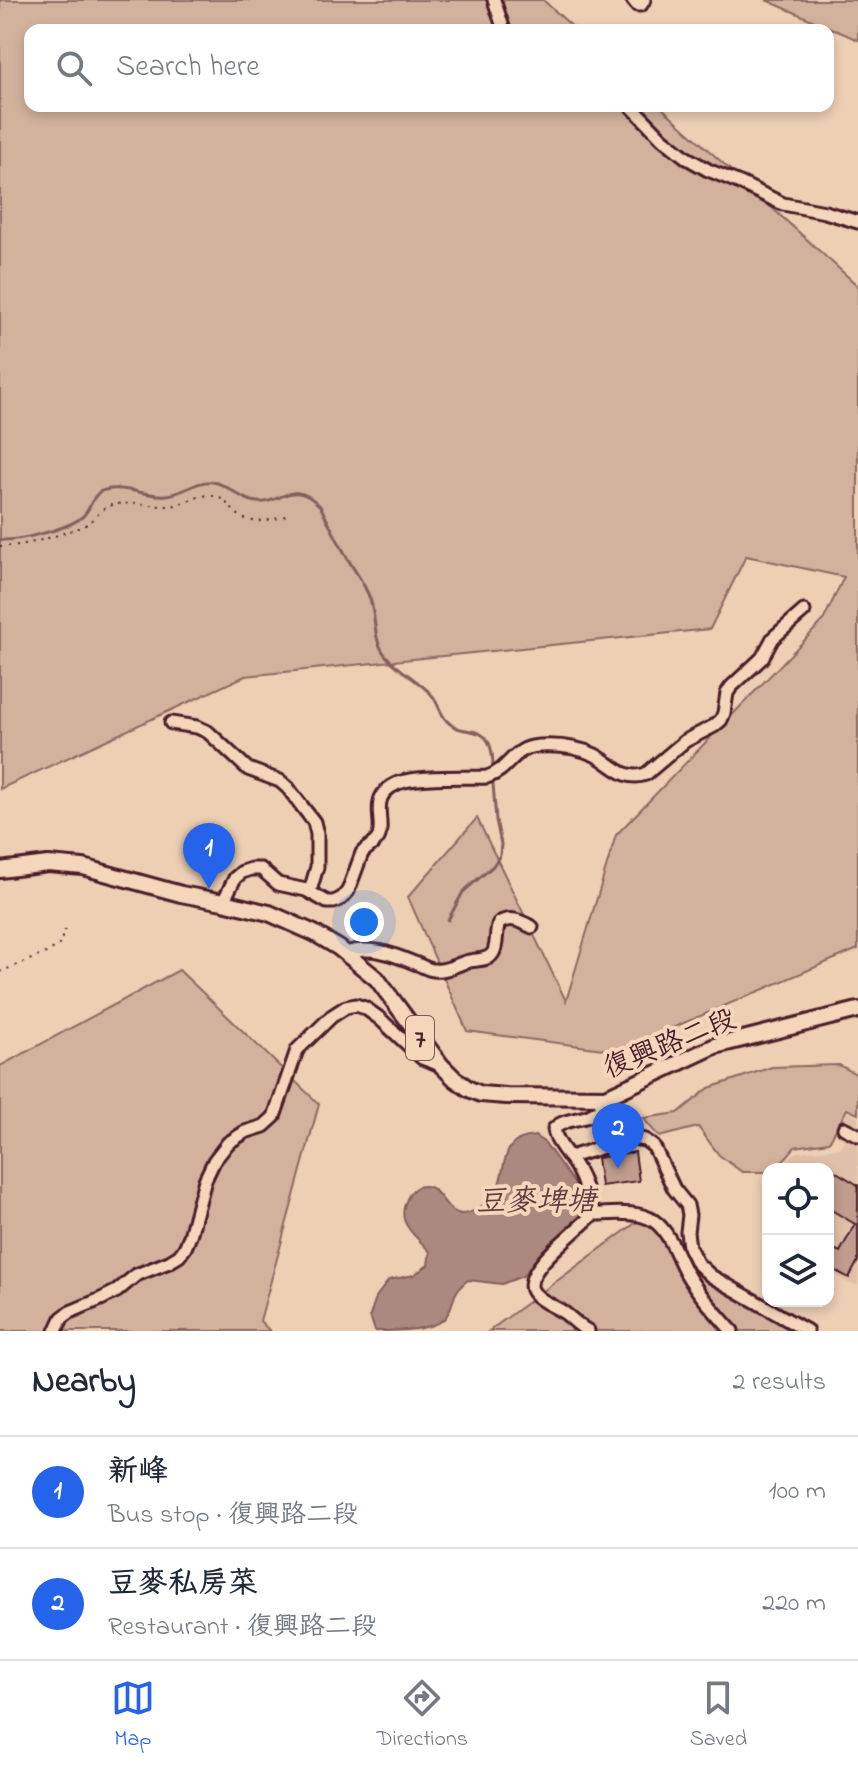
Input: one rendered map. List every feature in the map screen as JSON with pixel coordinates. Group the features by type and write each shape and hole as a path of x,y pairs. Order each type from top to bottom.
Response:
{"main road":[{"name":"復興路二段","path":"0,870 48,864 83,867 181,894 269,913 314,933 377,979 441,1065 455,1079 481,1094 606,1097 715,1046 858,1010"}],"street":[{"path":"494,0 502,24"},
{"path":"633,0 637,5 644,0"},
{"path":"637,112 662,138 708,170 783,204 858,222"},
{"path":"223,902 235,878 251,869 261,869 278,884 310,891 327,902 342,898 348,891 362,853 379,836 378,808 381,798 386,790 404,781 487,777 497,774 522,749 556,745 594,754 622,774 646,774 685,741 721,720 731,687 762,658 773,638 804,611"},
{"path":"171,723 208,732 248,769 280,781 288,788 314,822 317,834 317,867 310,891"},
{"path":"345,953 357,949 380,951 438,971 490,956 494,952 496,930 499,923 505,920 515,919 532,927"},
{"path":"56,1331 62,1318 70,1312 117,1291 136,1275 179,1256 190,1236 205,1180 214,1161 228,1143 245,1132 264,1126 274,1117 297,1050 332,1016 346,1007 356,1005 365,1008 422,1058 441,1065"},
{"path":"593,1214 586,1187 555,1137 554,1129 560,1123 593,1114 606,1097"},
{"path":"844,1128 858,1135"},
{"path":"570,1157 633,1138 645,1140 654,1147 674,1189 687,1205 689,1247 697,1263 711,1276 807,1331"},
{"path":"588,1331 535,1295 532,1284 552,1250 593,1214 625,1213 655,1221 704,1300 732,1331"}],"path":[{"path":"0,546 29,544 82,527 104,509 119,504 173,506 207,495 225,501 243,519 250,521 263,522 289,515"},
{"path":"0,972 59,945 65,930"}],"shaded area":[{"path":"0,0 543,0 569,24 24,24 24,112 667,112 858,286 858,949 618,1051 467,1031 408,897 477,818 566,1001 616,835 823,621 844,577 746,556 710,629 245,676 0,789"},
{"path":"766,0 858,0 858,40 834,30 834,24 821,24"},
{"path":"179,970 319,1104 260,1321 270,1331 0,1331 0,1066"},
{"path":"839,1065 858,1075 858,1114 847,1109 829,1142 795,1147 781,1163 762,1163 762,1172 742,1172 719,1155 698,1127 659,1137 643,1118 678,1113 709,1088 772,1067"},
{"path":"847,1112 858,1117 858,1285 834,1275 834,1163 783,1163 797,1152 840,1148 844,1140 836,1134"},
{"path":"641,1219 800,1331 489,1331"}],"water":[{"name":"豆麥埤塘","path":"535,1136 545,1143 574,1183 582,1200 582,1215 577,1224 553,1240 523,1276 502,1284 468,1280 458,1290 446,1317 440,1322 414,1329 375,1331 370,1316 376,1297 389,1280 414,1275 428,1265 430,1252 404,1220 403,1213 410,1193 419,1187 429,1187 456,1212 473,1211 496,1191 504,1161 513,1144"}],"building":[{"path":"635,1152 639,1181 601,1186 597,1158"},
{"path":"834,1171 858,1185 858,1261 849,1278 834,1270 834,1249 840,1252 855,1224 834,1212"}],"waterway":[{"path":"0,540 31,536 66,526 85,514 97,494 113,489 166,495 213,482 252,501 270,501 292,493 310,497 320,506 367,592 382,651 430,693 453,726 476,732 488,741 493,766"},
{"path":"448,920 463,892 493,866 500,855 493,784"}],"place":[{"name":"新峰","path":"209,889"},
{"name":"豆麥私房菜","path":"618,1169"}]}
